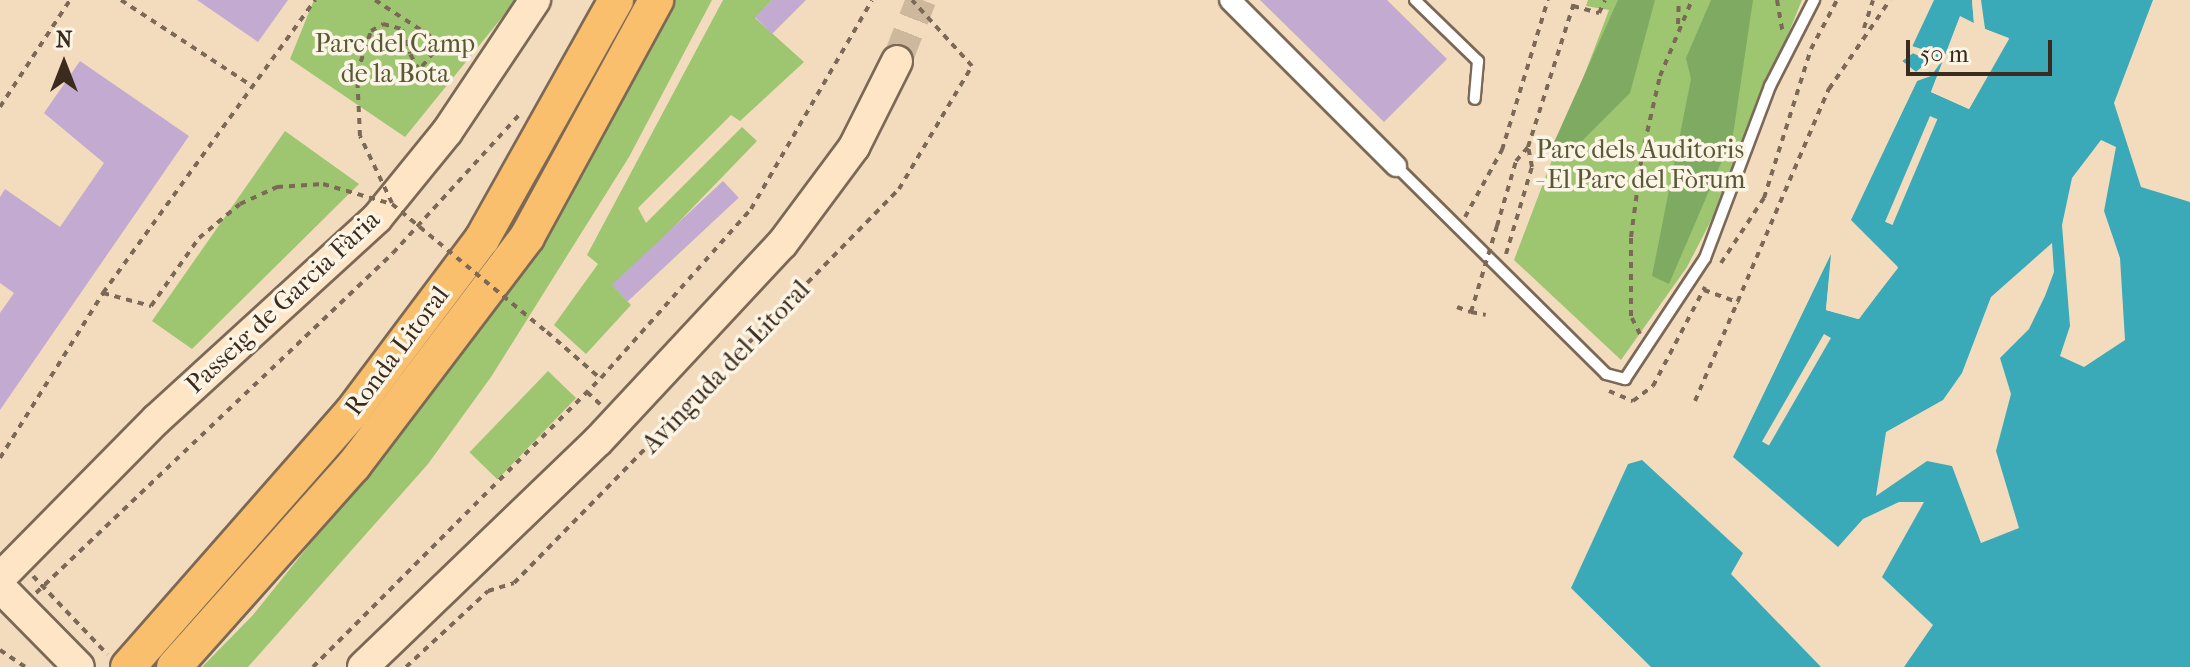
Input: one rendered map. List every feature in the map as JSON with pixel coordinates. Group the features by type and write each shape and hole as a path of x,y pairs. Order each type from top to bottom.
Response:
{"highway":[{"name":"Ronda Litoral","path":"117,660 352,412 482,239 616,0"},
{"name":"Ronda Litoral","path":"174,667 373,442 527,237 656,0"}],"main road":[{"name":"Passeig de Garcia Fària","path":"14,574 157,419 377,218 447,132 535,0"},
{"name":"Avinguda del Litoral","path":"363,667 598,441 782,244 854,147 897,61"},
{"path":"0,587 79,667"}],"street":[{"path":"1230,0 1396,166"}],"lane":[{"path":"1415,0 1478,61 1475,99"},
{"path":"1396,166 1606,374 1625,379 1649,350 1705,258 1789,41 1814,0"}],"path":[{"path":"0,107 70,0"},
{"path":"121,0 252,86"},
{"path":"0,458 103,293 315,0"},
{"path":"375,0 441,43 419,70 402,29 376,26 357,73 360,136 392,204"},
{"path":"313,667 601,378 751,209 872,0"},
{"name":"Avinguda del Litoral","path":"406,667 488,591 514,583 899,189 972,66 912,0"},
{"path":"1455,226 1502,150 1548,0"},
{"path":"1471,312 1516,161 1528,147 1574,3 1599,13 1605,0"},
{"path":"1678,26 1679,0"},
{"path":"1649,350 1631,316 1631,237 1660,76 1678,26 1692,0"},
{"path":"1777,0 1776,23 1789,41"},
{"path":"1602,385 1633,401 1653,386 1704,290 1764,198 1811,49 1837,0"},
{"path":"1864,31 1873,0"},
{"path":"1695,401 1829,89 1864,31 1890,0"},
{"path":"34,595 393,253 529,104"},
{"path":"1512,239 1532,167 1528,147"},
{"path":"103,293 151,306 199,238 259,193 323,184 392,204 601,378"},
{"path":"1478,267 1496,283"},
{"path":"1704,290 1739,303"},
{"path":"1457,307 1486,315"},
{"path":"587,392 602,407"},
{"path":"14,574 43,585 117,660"},
{"path":"0,650 25,667"}],"green space":[{"name":"Parc del Camp de la Bota","path":"314,0 516,0 405,137 290,59"},
{"path":"671,0 712,0 629,157 491,377 428,464 248,667 202,667 253,615 452,367 627,92"},
{"path":"723,0 772,0 755,18 804,62 740,121 731,115 638,208 646,223 742,127 757,141 615,288 631,305 586,354 554,325 598,264 587,255"},
{"name":"Parc dels Auditoris - El Parc del Fòrum","path":"1588,0 1802,0 1717,209 1687,267 1621,360 1514,260 1609,10 1586,6"},
{"path":"1618,0 1655,0 1630,93 1582,141 1551,149"},
{"path":"1711,0 1753,0 1733,135 1669,284 1652,276 1691,79 1686,58"},
{"path":"285,131 359,184 192,349 152,321"},
{"path":"548,371 576,398 498,479 470,452"}],"water":[{"path":"1934,0 1972,0 1974,24 1960,17 1931,92 1969,109 2009,38 1985,29 1981,0 2153,0 2114,103 2141,187 2190,202 2190,667 1904,667 1933,625 1882,577 1924,502 1899,502 1863,519 1838,547 1733,457 1832,251 1826,310 1858,319 1898,268 1850,220 1917,81 1941,63 1933,58 1916,72 1902,61 1913,53 1927,59 1912,47","holes":["2101,140 2116,147 2104,211 2120,258 2125,340 2084,367 2060,356 2070,326 2062,225 2072,178","2052,243 2054,272 2045,296 2029,329 2000,358 2011,394 1996,451 2019,528 1981,543 1952,466 1927,461 1876,496 1886,432 1943,400 1962,373 1991,297"]},
{"path":"1642,460 1743,553 1731,574 1821,667 1651,667 1571,588 1628,464"}],"pier":[{"path":"1929,0 1912,46 1928,51 1927,60 1913,53 1902,61 1916,72 1933,58 1941,62 1931,76 1917,81 1851,220 1898,267 1859,319 1826,310 1831,254 1733,457 1830,249 1836,251 1830,307 1857,315 1893,268 1846,220 1914,79 1929,73 1935,64 1916,76 1903,73 1898,61 1910,50"},
{"path":"1972,0 1978,26 1962,22 1936,90 1968,104 2004,41 1981,31 1977,0 1985,29 2009,39 1969,109 1931,92 1960,16 1974,23"},
{"path":"1930,116 1937,119 1892,225 1885,222"},
{"path":"1824,334 1831,338 1769,445 1762,441"}],"building":[{"path":"197,0 288,0 258,42"},
{"path":"772,0 806,0 772,34 755,17"},
{"path":"1260,0 1387,0 1447,59 1384,122"},
{"path":"80,61 189,136 0,410 0,313 14,293 0,283 0,197 5,189 60,227 104,163 44,113"},
{"path":"723,181 739,198 628,301 612,285"}],"tunnel":[{"path":"897,61 921,0"}]}
